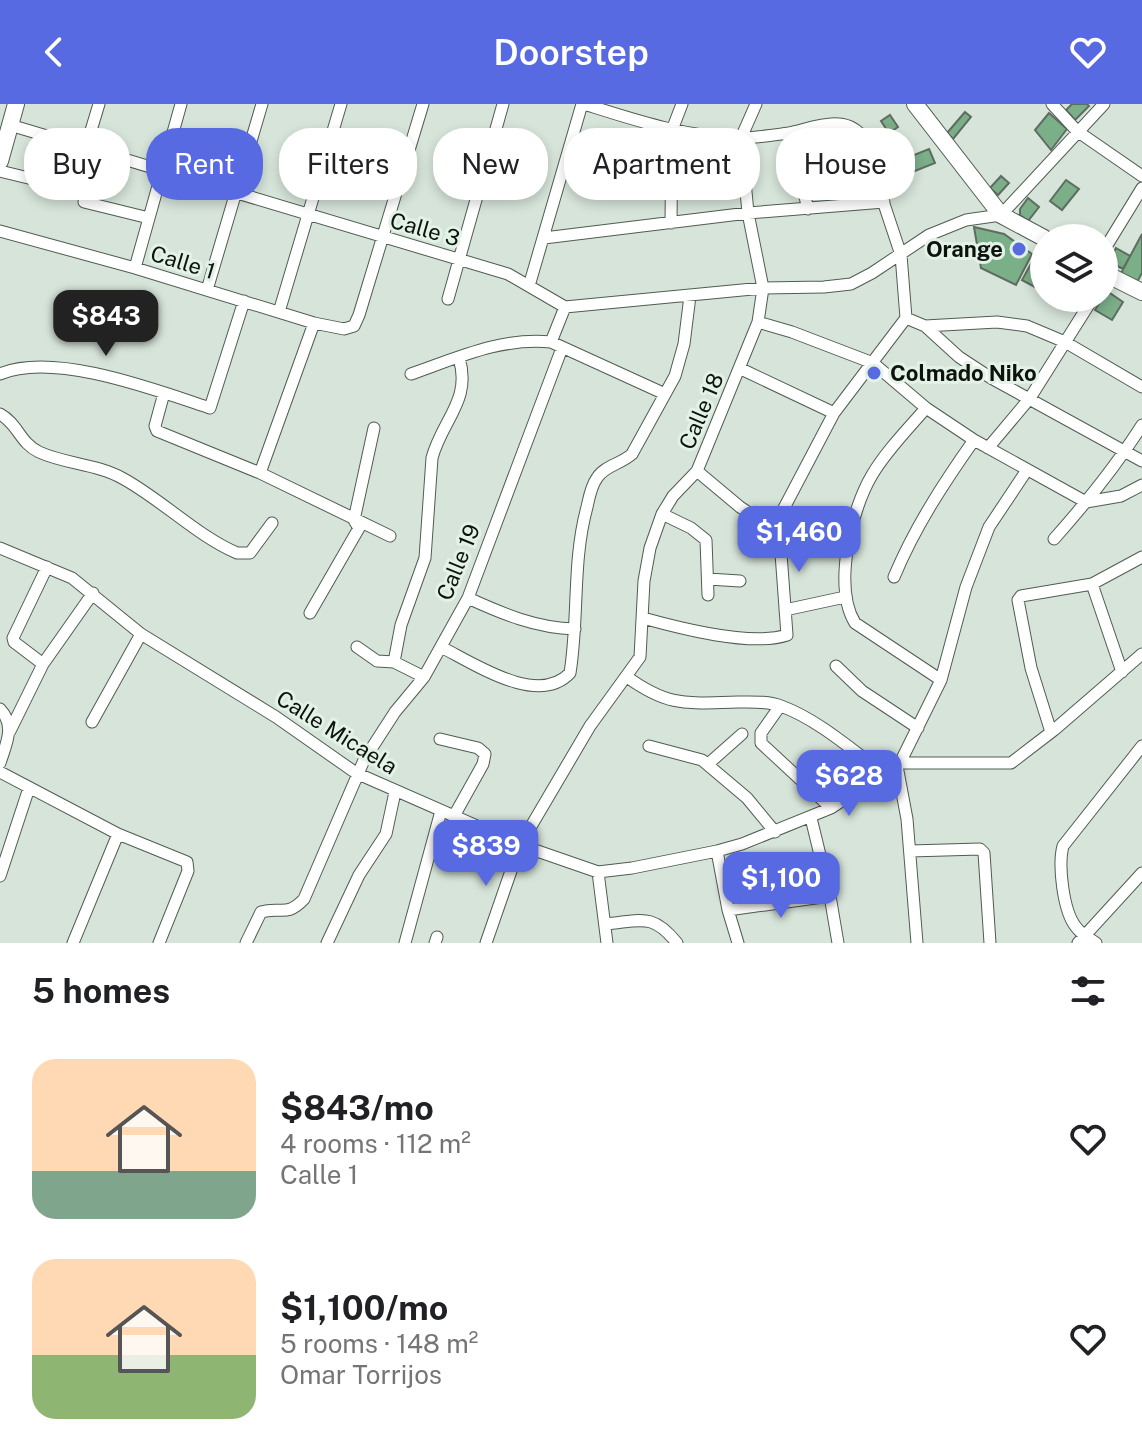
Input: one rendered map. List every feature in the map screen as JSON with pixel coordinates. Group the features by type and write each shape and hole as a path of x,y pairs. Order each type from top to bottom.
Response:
{"street":[{"path":"0,161 16,104"},
{"path":"92,128 99,104"},
{"path":"174,128 181,104"},
{"path":"255,128 262,104"},
{"path":"279,312 341,104"},
{"path":"384,238 423,104"},
{"path":"448,299 503,104"},
{"path":"529,286 583,104 665,128"},
{"path":"673,128 682,104"},
{"path":"745,128 756,104"},
{"path":"1052,104 1077,131 1142,176"},
{"path":"551,342 565,307 763,288 851,284 929,235 966,220 1001,215 1104,104"},
{"path":"921,106 1001,215 1030,231"},
{"path":"814,128 840,123 853,128"},
{"name":"Calle 3","path":"10,125 24,129"},
{"path":"0,171 24,177"},
{"path":"1118,227 1142,188"},
{"path":"135,268 154,200"},
{"path":"207,290 233,200"},
{"name":"Calle 3","path":"258,200 508,274 565,307"},
{"path":"671,200 671,223"},
{"name":"Calle 18","path":"486,943 520,845 590,726 640,657 644,581 650,548 662,514 673,496 697,471 758,322 763,288 751,200"},
{"path":"806,200 808,209"},
{"path":"84,202 149,218"},
{"path":"544,238 753,213 884,202 901,255 906,318 834,413 777,534 787,633 784,637 724,636 643,618"},
{"name":"Calle 1","path":"0,231 135,268 314,323 344,329 354,326 384,238"},
{"path":"1118,282 1142,292"},
{"path":"441,647 525,686 545,687 560,682 570,673 575,629 576,560 593,487 603,470 623,462 632,454 675,376 684,344 690,296"},
{"path":"0,374 16,367 80,371 133,382 210,408 244,301"},
{"path":"988,448 1030,398 1084,312"},
{"path":"906,318 925,326 959,357 1142,461"},
{"path":"758,322 873,363 926,408 974,440 1086,502 1121,496 1142,485"},
{"path":"260,473 314,323"},
{"path":"925,326 1014,323 1065,342 1142,387"},
{"path":"411,374 498,344 534,340 551,342 665,394"},
{"name":"Calle 19","path":"246,943 261,912 286,912 304,899 356,773 376,738 424,677 468,598 562,348"},
{"path":"394,662 401,625 425,558 435,446 461,396 464,382 459,358"},
{"path":"741,369 834,413"},
{"path":"164,393 155,426 157,431 260,473 390,536"},
{"path":"926,408 874,472 861,500 846,552 845,597 848,613 855,623 941,680"},
{"path":"0,414 8,418 21,440 38,452 120,477 237,553 250,553 255,549 272,523"},
{"path":"1054,539 1126,451 1142,425"},
{"path":"310,613 359,528 354,520 374,428"},
{"path":"894,577 929,504 974,440"},
{"path":"917,943 910,851 898,765 941,680 966,587 989,527 1027,470"},
{"path":"697,471 777,534 846,552"},
{"path":"662,514 691,528 706,540 708,595"},
{"name":"Calle Micaela","path":"0,548 72,578 141,634 276,717 356,773 520,845 598,872 717,851 775,832 831,808 898,765"},
{"path":"1051,732 1031,668 1018,604 1021,596 1092,584 1142,557"},
{"path":"43,664 13,638 47,567"},
{"path":"708,579 740,581"},
{"path":"1092,584 1122,672"},
{"path":"0,763 10,731 43,664 93,593"},
{"path":"785,610 845,597"},
{"path":"468,598 519,619 552,628 575,629"},
{"path":"92,722 141,634"},
{"path":"357,647 377,661 394,662 424,677"},
{"path":"898,765 1011,763 1142,654"},
{"path":"836,666 862,691 918,728"},
{"path":"627,677 650,693 678,703 754,702 780,706 823,729 885,774"},
{"path":"780,706 761,733 761,743 831,808"},
{"path":"0,709 8,717 10,731"},
{"path":"708,764 742,734"},
{"path":"440,739 478,748 485,754 483,764 454,816"},
{"path":"649,746 691,755 708,764 747,798 775,832"},
{"path":"1096,943 1081,939 1069,916 1059,859 1063,846 1142,746"},
{"path":"0,772 118,834 187,862 188,871 159,943"},
{"path":"0,876 29,788"},
{"path":"327,943 359,875 386,834 395,792"},
{"path":"405,943 441,811"},
{"path":"811,818 838,943"},
{"path":"73,943 118,834"},
{"path":"910,851 980,849 984,853 990,943"},
{"path":"717,851 728,910 738,943"},
{"path":"598,872 607,943"},
{"path":"1081,939 1142,873"},
{"path":"728,910 830,896"},
{"path":"605,924 648,921 663,925 677,943"}],"building":[{"path":"1072,104 1089,106 1075,120 1066,110"},
{"path":"965,112 971,117 953,139 947,133"},
{"path":"1049,113 1067,129 1051,150 1035,130"},
{"path":"890,115 898,127 886,128 881,121"},
{"path":"929,149 935,163 915,171 915,155"},
{"path":"1001,176 1009,183 998,195 990,188"},
{"path":"1066,180 1079,189 1062,210 1050,201"},
{"path":"1028,198 1039,207 1028,221 1020,215 1020,209"},
{"path":"974,227 1004,234 1030,253 1016,285 981,268"},
{"path":"1142,234 1142,273 1136,284 1120,275"},
{"path":"1118,249 1130,256 1123,269 1118,266"},
{"path":"1030,265 1030,284 1022,280"},
{"path":"1098,312 1117,312 1112,320"}],"place":[{"name":"Orange","path":"1019,249"},
{"name":"Colmado Niko","path":"874,373"}]}
